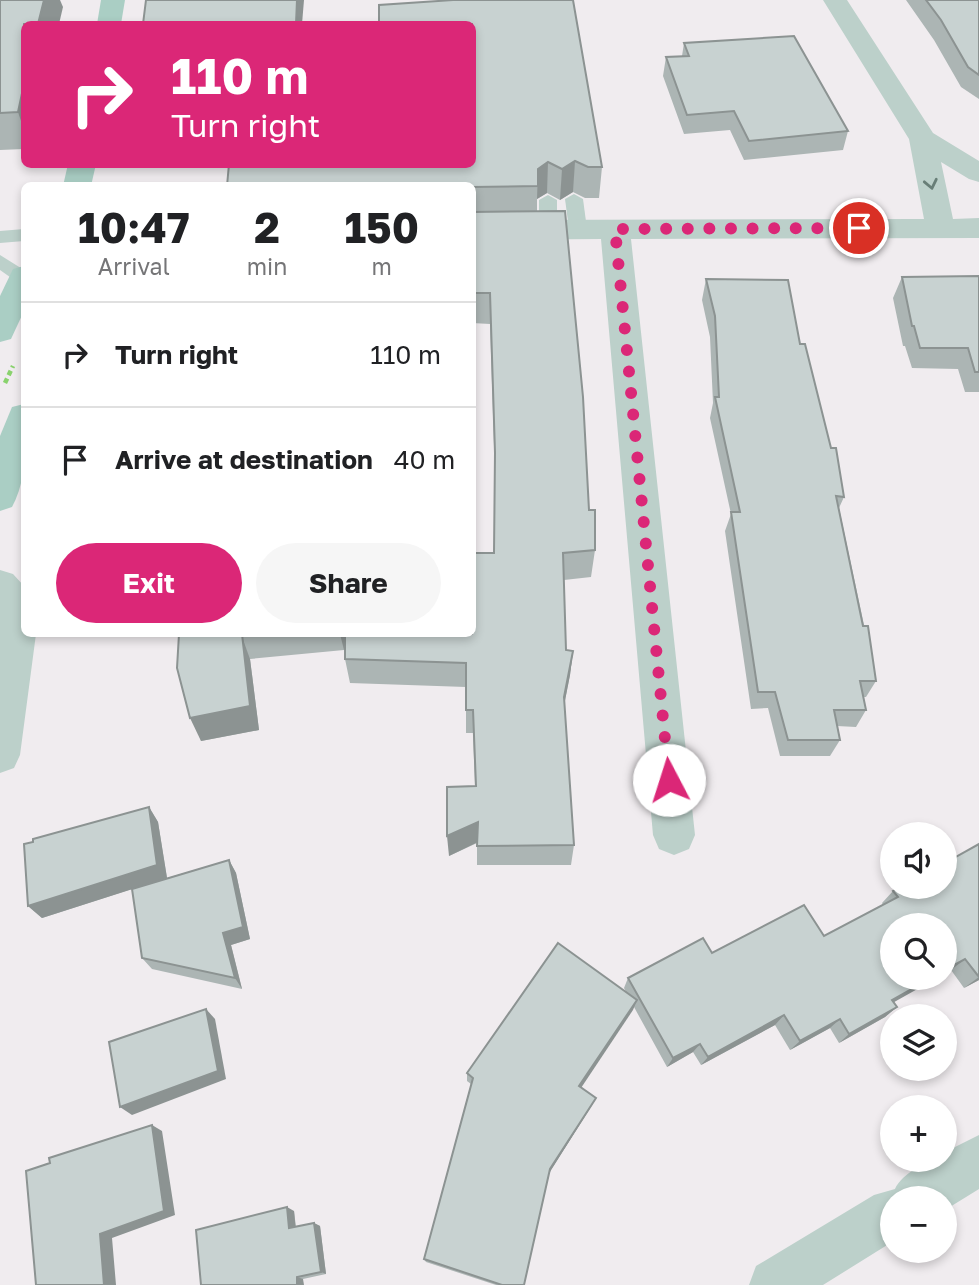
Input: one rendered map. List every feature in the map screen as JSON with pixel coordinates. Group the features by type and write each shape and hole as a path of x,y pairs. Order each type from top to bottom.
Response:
{"main road":[{"path":"110,21 113,0"},
{"path":"0,331 16,271"},
{"path":"0,497 4,474 21,425"}],"street":[{"path":"835,0 923,139 940,228"},
{"path":"923,139 979,173"},
{"path":"476,230 979,228"},
{"path":"615,229 674,835"},
{"path":"0,585 20,607 0,755"},
{"path":"937,1186 979,1160"},
{"path":"775,1285 880,1220"}],"lane":[{"path":"574,199 578,229"},
{"path":"548,200 548,230"},
{"path":"0,237 21,235"}],"building":[{"path":"0,0 44,0 39,21 21,21 21,98 18,112 0,113"},
{"path":"146,0 297,0 296,21 143,21"},
{"path":"453,0 573,0 602,167 588,167 575,161 562,169 548,162 538,169 538,186 476,187 476,182 227,182 229,168 476,168 476,21 379,21 379,5"},
{"path":"926,0 979,0 979,75 968,67"},
{"path":"794,36 848,131 749,141 734,111 687,115 666,57 689,56 684,43"},
{"path":"565,211 583,397 589,510 595,510 595,550 563,553 566,650 573,651 564,697 574,845 477,846 478,822 447,836 447,787 476,786 473,710 466,710 466,663 345,659 345,637 476,637 476,553 494,553 495,453 490,293 476,293 476,212"},
{"path":"979,276 979,372 975,372 968,348 920,348 912,326 902,277"},
{"path":"706,279 788,280 800,344 805,344 831,448 836,448 844,497 836,496 863,626 868,626 876,681 860,681 866,710 834,710 840,740 788,740 775,692 758,692 731,512 740,512 715,397 719,397 715,316"},
{"path":"179,637 242,637 250,706 190,718 177,668"},
{"path":"149,807 157,865 28,906 24,844 33,842 33,839"},
{"path":"979,844 979,977 965,959 957,963 957,913 880,913 880,990 910,990 892,1000 895,1004 880,1004 880,1017 849,1034 840,1019 800,1041 784,1015 708,1057 700,1044 673,1058 628,978 703,938 712,953 804,905 824,936 894,899 957,899 957,856"},
{"path":"229,860 243,927 223,933 235,978 142,958 132,889"},
{"path":"558,943 637,1000 579,1086 596,1098 550,1169 524,1285 502,1285 424,1259 473,1078 467,1073"},
{"path":"206,1009 218,1071 120,1107 109,1042"},
{"path":"152,1125 164,1211 100,1234 104,1285 36,1285 26,1171 50,1163 49,1158"},
{"path":"287,1207 289,1228 314,1223 321,1272 297,1277 297,1285 201,1285 196,1230"}],"route":[{"path":"669,780 615,229 859,228"}]}
